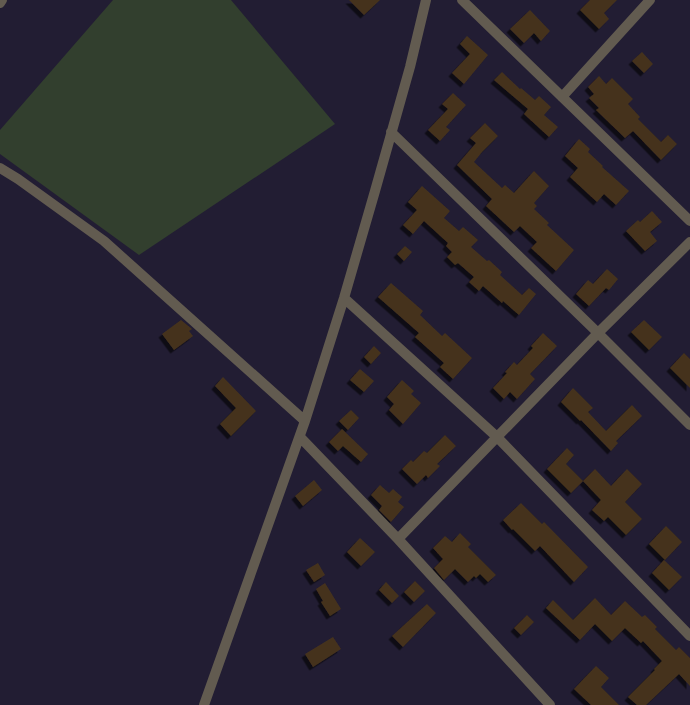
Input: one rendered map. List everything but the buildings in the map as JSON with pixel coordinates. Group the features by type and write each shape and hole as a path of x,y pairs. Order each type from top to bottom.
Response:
{"street":[{"path":"204,705 305,422 344,298 410,67 426,0"},
{"path":"462,0 690,221"},
{"path":"562,97 650,0"},
{"path":"391,132 598,333 690,425"},
{"path":"0,168 18,179 104,241 305,422"},
{"path":"398,539 598,333 690,242"},
{"path":"344,298 497,437 690,636"},
{"path":"300,437 398,539 550,705"}],"green space":[{"path":"113,0 231,0 335,124 139,255 0,154 0,130"}]}
